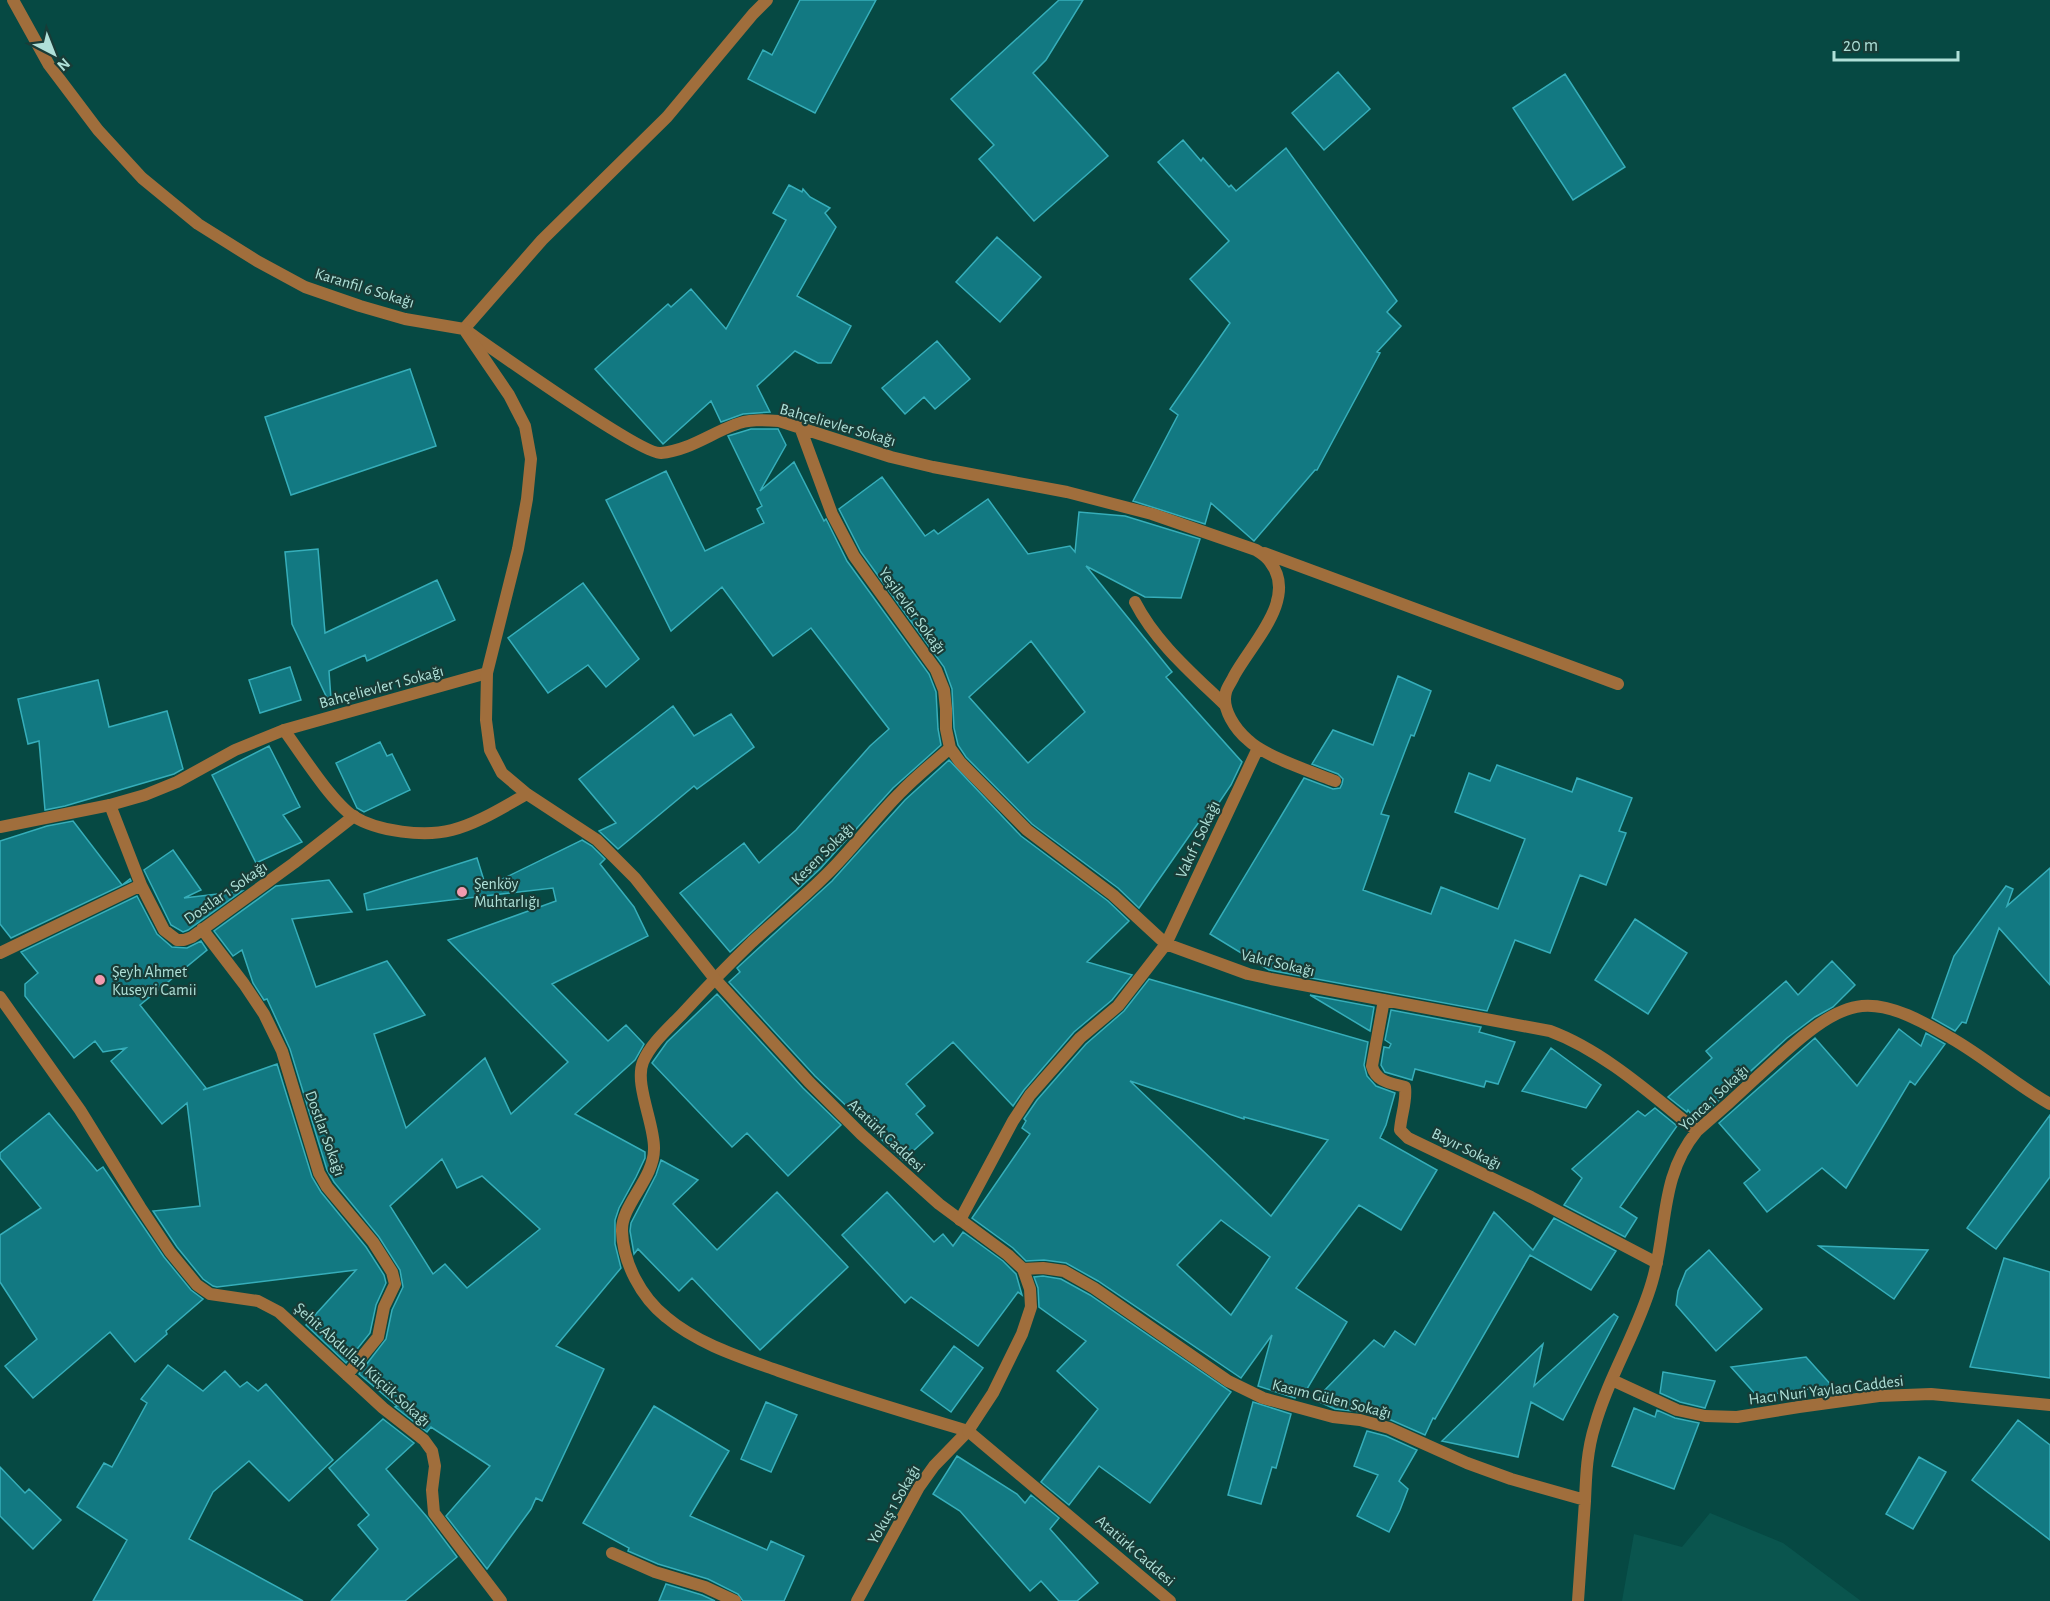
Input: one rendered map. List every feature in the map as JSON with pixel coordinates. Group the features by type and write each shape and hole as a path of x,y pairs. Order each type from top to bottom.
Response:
{"street":[{"name":"Karanfil 6 Sokağı","path":"13,0 49,65 98,130 142,178 198,224 257,261 305,287 405,319 464,329"},
{"path":"487,673 518,549 531,459 525,426 510,395 464,329 542,240 668,117 767,0"},
{"name":"Bahçelievler Sokağı","path":"464,329 618,433 646,449 659,453 699,441 736,424 761,420 779,421 891,457 1066,492 1152,514 1256,550 1270,561 1279,576 1280,591 1276,610 1226,692 1225,705"},
{"name":"Yeşilevler Sokağı","path":"800,427 832,514 854,556 936,670 944,690 946,729 950,748"},
{"path":"1256,550 1617,684"},
{"path":"1135,602 1141,614 1180,663 1225,705 1234,724 1247,740 1258,748 1335,781"},
{"name":"Bahçelievler 1 Sokağı","path":"0,827 110,805 145,795 177,782 235,750 284,730 487,673"},
{"name":"Atatürk Caddesi","path":"487,673 486,720 490,750 502,773 527,794 597,840 635,878 715,979 809,1082 914,1183 1023,1269"},
{"path":"284,730 338,802 354,816 374,825 398,831 451,830 478,821 527,794"},
{"path":"950,748 960,762 1027,830 1106,889 1166,944 1118,1006 1080,1038 1030,1095 1012,1121 960,1220"},
{"name":"Kesen Sokağı","path":"950,748 898,795 824,877 715,979 657,1040 642,1063 644,1096 654,1149 651,1167 628,1210 622,1228 624,1245 633,1273 646,1298 664,1316 702,1341 822,1386 968,1431"},
{"name":"Vakıf 1 Sokağı","path":"1166,944 1258,748"},
{"name":"Dostlar 1 Sokağı","path":"110,805 141,885 164,930 177,940 184,940 202,929 294,863 354,816"},
{"path":"0,953 141,885"},
{"name":"Dostlar Sokağı","path":"202,929 264,1014 282,1051 319,1173 373,1242 392,1272 395,1284 384,1307 378,1337 347,1375"},
{"name":"Vakıf Sokağı","path":"1166,944 1248,974 1550,1031 1568,1038 1628,1077 1697,1131"},
{"name":"Şehit Abdullah Küçük Sokağı","path":"0,998 80,1110 170,1252 197,1285 210,1294 258,1301 279,1312 383,1408 424,1440 432,1451 435,1466 432,1490 434,1513 501,1601"},
{"name":"Bayır Sokağı","path":"1384,1000 1372,1066 1374,1074 1380,1079 1405,1087 1406,1095 1400,1130 1408,1138 1531,1197 1657,1263"},
{"name":"Yonca 1 Sokağı","path":"1578,1601 1586,1461 1594,1428 1600,1407 1640,1318 1657,1263 1675,1168 1684,1146 1697,1131 1800,1039 1823,1022 1851,1008 1864,1005 1879,1006 1899,1013 1950,1037 2050,1104"},
{"name":"Kasım Gülen Sokağı","path":"1023,1269 1043,1268 1064,1271 1094,1288 1228,1381 1263,1398 1333,1417 1360,1420 1389,1428 1467,1463 1511,1479 1585,1500"},
{"path":"968,1431 993,1393 1022,1334 1031,1307 1030,1289 1023,1269"},
{"name":"Hacı Nuri Yaylacı Caddesi","path":"1612,1380 1677,1410 1705,1416 1737,1418 1880,1396 1932,1394 2050,1405"},
{"name":"Atatürk Caddesi","path":"968,1431 1170,1601"},
{"name":"Yokuş 1 Sokağı","path":"857,1601 920,1487 934,1466 968,1431"},
{"path":"612,1553 655,1572 705,1587 735,1601"}],"shaded area":[{"path":"1710,1513 1783,1543 1861,1601 1622,1601 1634,1534 1682,1547"}],"building":[{"path":"800,0 876,0 815,113 748,79 763,50 772,55"},
{"path":"1059,0 1083,0 1046,60 1033,73 1108,156 1034,221 979,159 994,145 951,99"},
{"path":"1338,72 1370,109 1324,150 1292,113"},
{"path":"1565,74 1625,167 1573,200 1513,108"},
{"path":"1183,140 1201,161 1203,158 1229,187 1231,185 1236,191 1286,148 1397,301 1387,312 1401,326 1377,352 1380,353 1317,470 1254,541 1211,503 1205,524 1133,501 1178,415 1170,409 1230,323 1190,279 1229,241 1158,162"},
{"path":"789,185 802,192 803,189 810,197 830,208 825,213 836,227 797,296 851,326 831,363 818,363 795,351 757,386 770,412 743,414 721,422 711,401 663,444 595,369 668,304 671,307 691,289 726,329 786,220 773,213"},
{"path":"997,237 1041,277 1000,322 956,282"},
{"path":"937,341 970,379 935,409 924,397 905,414 882,388"},
{"path":"410,369 436,446 291,495 265,417"},
{"path":"751,429 778,429 786,445 760,491 794,462 847,561 929,674 936,692 941,745 893,788 820,869 730,952 680,893 744,843 759,863 796,830 870,746 889,729 811,628 773,656 722,587 671,631 606,500 666,471 705,551 764,523 757,509 762,506 728,436"},
{"path":"882,477 925,536 934,530 938,534 988,499 1028,554 1070,546 1075,552 1079,512 1125,516 1200,539 1181,598 1145,597 1086,566 1172,672 1166,677 1242,762 1231,785 1206,822 1201,819 1139,908 1118,888 1032,824 966,757 958,745 954,728 952,689 944,667 861,552 839,509","holes":["1031,641 1085,712 1028,763 969,697"]},
{"path":"318,549 325,633 437,580 455,620 367,661 365,655 329,671 331,699 328,700 292,624 285,552"},
{"path":"583,583 639,659 606,687 588,665 548,693 508,638"},
{"path":"290,667 301,700 260,713 249,680"},
{"path":"1398,676 1431,691 1414,736 1411,735 1381,814 1389,816 1363,890 1431,914 1441,887 1498,909 1525,839 1455,812 1469,773 1490,781 1497,765 1572,792 1577,778 1632,798 1619,831 1626,833 1606,885 1580,875 1550,953 1515,940 1487,1011 1269,970 1210,934 1304,778 1333,789 1340,788 1343,779 1338,774 1312,764 1333,730 1373,745"},
{"path":"98,680 109,727 167,711 183,769 174,774 45,810 39,741 28,744 18,699"},
{"path":"673,706 694,736 731,714 754,747 697,789 694,786 618,849 599,831 616,823 579,779"},
{"path":"380,742 387,756 392,754 410,790 364,812 357,808 336,763"},
{"path":"269,746 300,807 283,815 302,842 256,863 212,775"},
{"path":"949,760 1021,836 1108,901 1129,921 1087,962 1132,975 1112,1000 1074,1032 1013,1106 953,1042 906,1084 925,1106 916,1114 933,1133 903,1160 815,1076 729,982 740,972 737,968 832,881 905,800"},
{"path":"73,821 122,885 130,879 131,881 11,938 0,924 0,841 47,826"},
{"path":"582,840 605,859 600,864 634,907 648,936 552,984 608,1041 626,1025 644,1044 635,1060 575,1114 645,1152 645,1158 615,1220 615,1244 621,1268 556,1346 604,1369 542,1501 536,1498 531,1509 487,1569 446,1516 490,1466 431,1427 427,1432 359,1374 386,1339 392,1310 403,1287 400,1270 379,1237 334,1182 327,1170 290,1049 267,999 264,1000 253,983 242,950 233,956 214,931 276,886 329,880 352,912 292,919 316,987 387,961 425,1015 374,1034 406,1128 485,1058 511,1114 568,1062 448,940 556,901 553,888 367,910 364,894 477,858 486,887","holes":["442,1159 457,1188 482,1176 540,1229 467,1288 445,1264 433,1274 390,1206"]},
{"path":"173,850 201,890 184,898 242,891 183,932 171,925 144,870"},
{"path":"2050,868 2050,985 1999,928 1966,1023 1962,1022 1955,1031 1932,1018 1954,956 2006,886 2013,889 2007,906"},
{"path":"137,896 157,934 172,947 187,948 201,941 207,950 140,1005 206,1088 203,1090 277,1064 312,1177 321,1192 366,1247 384,1275 386,1283 376,1305 370,1333 346,1363 306,1325 356,1270 217,1287 203,1279 177,1247 153,1211 200,1206 187,1103 162,1124 111,1061 126,1048 103,1052 95,1041 74,1058 25,996 25,984 38,973 21,952"},
{"path":"1635,919 1687,953 1648,1014 1595,980"},
{"path":"1832,961 1855,985 1833,1007 1787,1038 1708,1110 1706,1107 1694,1118 1688,1110 1687,1112 1668,1097 1712,1058 1706,1051 1786,981 1798,995"},
{"path":"1149,979 1368,1042 1364,1065 1367,1076 1376,1086 1395,1093 1380,1138 1437,1170 1401,1230 1359,1205 1296,1288 1347,1322 1304,1394 1297,1390 1295,1398 1258,1386 1272,1335 1241,1378 1098,1281 1066,1263 1044,1260 1026,1261 1013,1248 972,1218 1030,1134 1022,1128 1026,1121 1024,1119 1037,1100 1086,1044 1124,1011","holes":["1130,1081 1244,1119 1244,1117 1328,1140 1271,1216","1221,1220 1270,1257 1231,1315 1177,1265"]},
{"path":"717,994 803,1088 841,1125 788,1176 747,1133 732,1147 652,1063 667,1042"},
{"path":"1310,995 1374,1007 1370,1031"},
{"path":"1391,1010 1481,1027 1479,1032 1515,1042 1498,1084 1486,1081 1484,1087 1415,1069 1412,1080 1385,1072 1381,1065 1384,1047 1389,1048 1391,1044 1385,1040"},
{"path":"1899,1029 1921,1046 1926,1033 1945,1044 1915,1085 1910,1081 1846,1188 1822,1168 1767,1212 1744,1183 1760,1170 1719,1123 1815,1038 1857,1086"},
{"path":"1551,1048 1601,1085 1586,1108 1522,1091"},
{"path":"1655,1108 1677,1126 1620,1207 1637,1218 1625,1237 1564,1205 1582,1178 1572,1169 1638,1111 1645,1116"},
{"path":"49,1113 97,1171 103,1167 164,1257 191,1290 203,1299 135,1362 110,1332 33,1398 5,1366 37,1339 0,1282 0,1235 41,1208 0,1158 0,1153"},
{"path":"2050,1115 2050,1177 1996,1249 1967,1228"},
{"path":"661,1160 698,1180 673,1204 717,1250 777,1192 848,1267 760,1350 692,1278 679,1291 638,1249 634,1254 631,1223 656,1175"},
{"path":"887,1192 934,1242 943,1234 953,1246 963,1232 1003,1261 1016,1274 1022,1295 1018,1292 978,1346 911,1297 905,1303 842,1235"},
{"path":"1494,1212 1533,1250 1554,1218 1616,1251 1591,1290 1530,1255 1425,1435 1391,1420 1362,1412 1335,1409 1315,1400 1374,1340 1384,1347 1395,1331 1415,1345"},
{"path":"1819,1246 1928,1250 1894,1299"},
{"path":"1709,1250 1762,1309 1716,1351 1676,1305 1678,1291 1686,1271"},
{"path":"2004,1258 2050,1272 2050,1378 1970,1367"},
{"path":"1034,1277 1061,1279 1090,1295 1231,1392 1150,1503 1099,1466 1069,1505 1041,1482 1098,1409 1057,1371 1086,1341 1039,1307 1038,1288"},
{"path":"1614,1314 1618,1317 1563,1420 1531,1402 1518,1457 1442,1441 1543,1344 1534,1386"},
{"path":"954,1346 983,1368 951,1412 921,1390"},
{"path":"1806,1357 1832,1386 1757,1396 1731,1367"},
{"path":"168,1365 203,1391 225,1371 240,1387 247,1382 258,1391 266,1384 333,1460 289,1501 249,1461 213,1492 189,1539 303,1601 93,1601 127,1540 77,1507 104,1463 112,1467 147,1403 141,1399"},
{"path":"1663,1372 1715,1381 1705,1408 1680,1402 1660,1393"},
{"path":"766,1402 797,1415 771,1472 741,1459"},
{"path":"1253,1402 1291,1414 1276,1468 1272,1467 1261,1504 1228,1495"},
{"path":"654,1406 729,1451 690,1516 767,1550 771,1541 804,1556 784,1601 743,1601 738,1594 708,1579 658,1564 628,1551 629,1548 583,1523"},
{"path":"1634,1408 1655,1417 1657,1410 1675,1418 1699,1423 1674,1489 1612,1466"},
{"path":"383,1419 414,1443 386,1469 457,1557 405,1601 331,1601 378,1549 358,1525 369,1515 329,1468"},
{"path":"2018,1420 2050,1445 2050,1540 1972,1480"},
{"path":"1367,1431 1386,1436 1417,1450 1399,1481 1408,1489 1389,1532 1357,1516 1378,1475 1354,1466"},
{"path":"957,1456 1017,1494 1025,1503 1031,1495 1059,1518 1050,1529 1098,1583 1077,1601 1059,1601 1041,1581 1030,1591 960,1511 933,1494"},
{"path":"1919,1457 1946,1472 1913,1529 1886,1514"},
{"path":"0,1467 25,1493 29,1489 61,1520 33,1549 0,1516"},
{"path":"666,1584 702,1595 715,1601 659,1601"}],"place":[{"name":"Şenköy Muhtarlığı","path":"462,892"},
{"name":"Şeyh Ahmet Kuseyri Camii","path":"100,980"}]}
